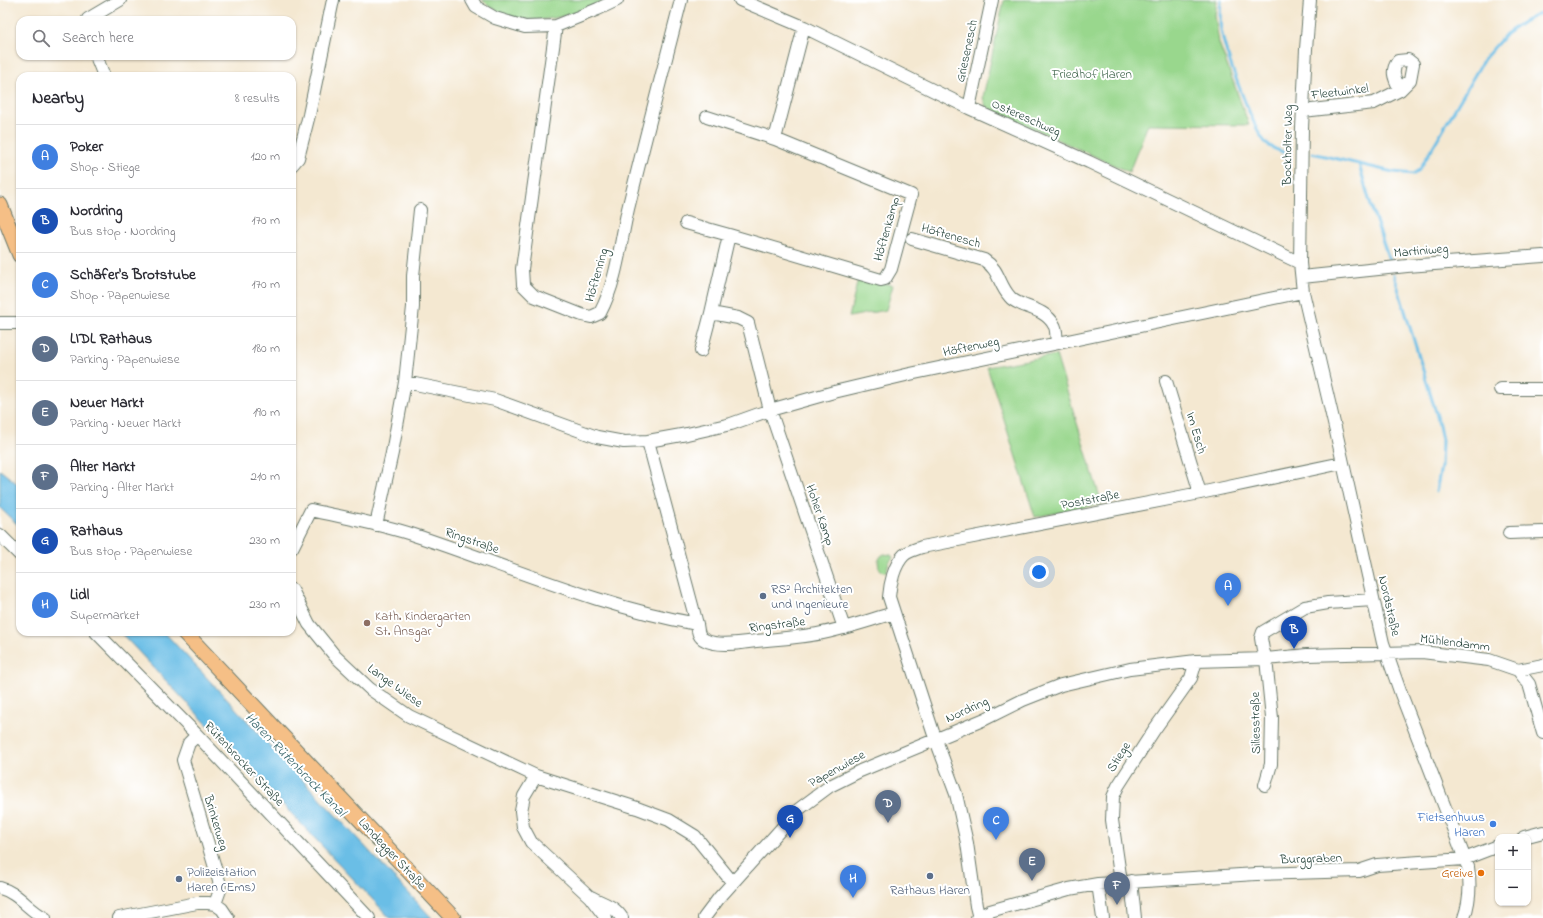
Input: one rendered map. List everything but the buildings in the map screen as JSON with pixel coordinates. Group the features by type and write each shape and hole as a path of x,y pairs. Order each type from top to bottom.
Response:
{"main road":[{"path":"0,205 16,241"},
{"name":"Landegger Straße","path":"188,636 453,918"}],"street":[{"path":"93,16 120,0"},
{"path":"296,160 298,158 309,115 333,0"},
{"path":"472,0 476,7 495,18 525,27 556,26 617,0"},
{"name":"Höftenring","path":"556,26 522,269 523,285 534,296 559,307 591,316 600,313 608,299 628,210 681,0"},
{"name":"Ostereschweg","path":"740,0 804,27 968,108 1089,162 1300,263"},
{"name":"Griesenesch","path":"968,108 992,0"},
{"name":"Bockholter Weg","path":"1303,292 1300,263 1303,111 1310,0"},
{"path":"775,139 804,27"},
{"path":"98,60 102,72"},
{"name":"Fleetwinkel","path":"1303,111 1374,103 1400,90"},
{"name":"Höftenkamp","path":"686,222 881,280 888,276 891,269 911,195 775,139 707,117"},
{"path":"376,525 392,453 405,382 413,307 413,276 420,210"},
{"path":"701,351 729,235"},
{"name":"Höftenesch","path":"912,239 984,260 992,264 1003,290 1011,300 1034,308 1044,314 1054,325 1057,343"},
{"name":"Martiniweg","path":"1302,277 1384,268 1543,256"},
{"name":"Höftenweg","path":"648,441 731,424 770,410 864,385 1303,292"},
{"name":"Nordstraße","path":"1303,292 1386,652 1468,867 1470,893 1464,918"},
{"path":"711,313 738,318 748,323 770,410"},
{"path":"0,323 16,323"},
{"name":"Im Esch","path":"1166,381 1200,493"},
{"path":"405,382 495,400 597,437 624,442 648,441"},
{"path":"1500,389 1543,389"},
{"name":"Hoher Kamp","path":"770,410 844,628"},
{"name":"Ringstraße","path":"648,441 698,624 698,632 706,641 734,644 811,635 844,628 894,613"},
{"name":"Poststraße","path":"894,613 889,598 894,576 898,565 905,555 914,550 1342,463"},
{"name":"Ringstraße","path":"296,540 311,510 413,535 605,602 642,613 698,624"},
{"path":"1509,534 1543,532"},
{"path":"0,535 16,551"},
{"name":"Lange Wiese","path":"296,598 309,624 335,656 370,689 409,716 536,776 637,808 668,820 695,836 733,883"},
{"path":"1266,659 1261,638 1263,632 1284,618 1305,607 1328,603 1373,600"},
{"path":"894,613 956,794 967,843 978,918"},
{"name":"Rütenbrocker Straße","path":"100,636 197,735 369,918"},
{"name":"Nordring","path":"936,739 985,719 1023,700 1061,685 1130,669 1196,661 1266,659 1307,655 1386,652"},
{"name":"Mühlendamm","path":"1386,652 1422,652 1458,655 1489,660 1518,670"},
{"name":"Siliesstraße","path":"1265,785 1271,764 1272,718 1266,659"},
{"name":"Stiege","path":"1135,918 1112,820 1113,797 1118,786 1154,730 1191,678 1196,661"},
{"path":"1543,665 1518,670 1529,684 1543,733"},
{"name":"Brinkerweg","path":"197,735 189,744 183,760 219,881 220,890 216,904"},
{"name":"Papenwiese","path":"704,918 712,906 799,809 814,797 830,786 860,771 936,739"},
{"path":"536,776 524,796 521,811 523,827 531,842 590,897 606,918"},
{"path":"1531,835 1543,832"},
{"name":"Burggraben","path":"978,918 990,911 1069,890 1098,884 1256,874 1358,871 1377,865 1464,859 1495,847"},
{"path":"1098,884 1103,918"},
{"path":"0,888 17,895 39,915 45,918"},
{"path":"590,897 609,905 618,912 622,918"},
{"path":"119,918 208,902 216,904 222,909 228,918"}],"green space":[{"path":"482,0 606,0 564,16 542,20 531,20 508,17"},
{"name":"Friedhof Haren","path":"1004,0 1217,0 1215,15 1219,43 1249,125 1148,124 1129,172 986,107 983,97"},
{"path":"858,279 893,285 886,310 849,317"},
{"path":"1056,355 1102,504 1035,517 987,367"},
{"path":"884,554 891,555 893,557 889,562 886,572 883,572 879,568 878,561"}],"water":[{"path":"0,470 16,483 16,523 0,508"},
{"path":"124,636 168,636 432,918 390,918"}],"waterway":[{"path":"1221,0 1220,21 1224,43 1248,110 1255,125 1267,144 1290,154"},
{"path":"1312,153 1393,172 1414,174 1420,169 1484,59 1506,34 1523,22 1543,12"},
{"path":"1359,164 1389,260"},
{"path":"1394,275 1437,416 1442,440 1441,467 1436,492"}],"place":[{"name":"RS² Architekten und Ingenieure","path":"763,596"},
{"name":"Poker","path":"1228,606"},
{"name":"Kath. Kindergarten St. Ansgar","path":"367,623"},
{"name":"Nordring","path":"1294,649"},
{"name":"LIDL Rathaus","path":"888,823"},
{"name":"Fietsenhuus Haren","path":"1493,824"},
{"name":"Rathaus","path":"790,838"},
{"name":"Schäfer's Brotstube","path":"996,840"},
{"name":"Greive","path":"1481,873"},
{"name":"Rathaus Haren","path":"930,876"},
{"name":"Polizeistation Haren (Ems)","path":"179,879"},
{"name":"Neuer Markt","path":"1032,881"},
{"name":"Lidl","path":"853,898"},
{"name":"Alter Markt","path":"1117,905"}],"water label":[{"name":"Haren-Rütenbrock Kanal","path":"295,765"}]}
